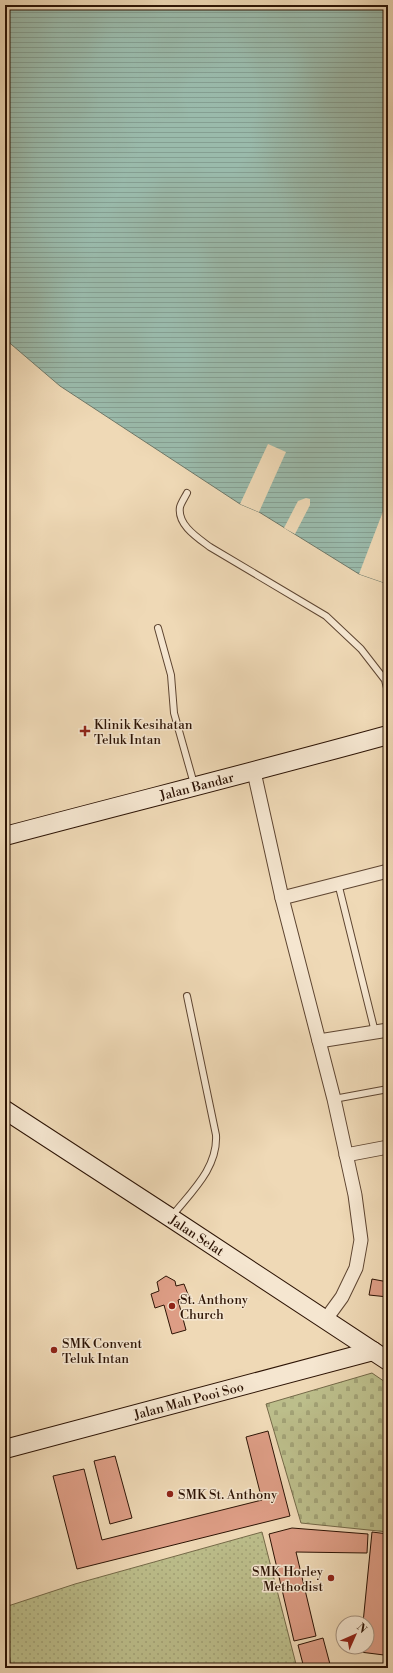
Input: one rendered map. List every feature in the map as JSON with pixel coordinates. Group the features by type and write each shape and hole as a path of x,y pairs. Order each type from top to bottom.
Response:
{"street":[{"name":"Jalan Bandar","path":"5,836 254,772 388,735"},
{"path":"254,772 282,898 334,1099 355,1195 361,1240 356,1268 342,1297 326,1319"},
{"path":"282,898 388,873"},
{"path":"319,1041 382,1031"},
{"name":"Jalan Selat","path":"5,1110 381,1356"},
{"path":"346,1154 388,1147"},
{"name":"Jalan Mah Pooi Soo","path":"5,1449 381,1356"}],"lane":[{"path":"187,493 180,508 181,519 192,533 210,546 326,616 361,649 385,680 388,692"},
{"path":"158,628 171,675 174,714 195,786"},
{"path":"338,884 382,1031"},
{"path":"171,1218 207,1171 214,1157 217,1146 187,996"},
{"path":"334,1099 388,1089"}],"green space":[{"path":"372,1373 388,1384 388,1532 301,1523 266,1404"},
{"path":"262,1532 297,1668 12,1668 5,1639 5,1607 75,1584"}],"shaded area":[{"path":"5,5 388,5 388,584 359,574 259,512 240,504 60,386 5,339"}],"pier":[{"path":"268,444 286,452 259,512 240,504"},
{"path":"306,498 310,499 310,505 295,534 284,528 298,501"},
{"path":"387,501 388,575 385,583 359,574"}],"building":[{"name":"St. Anthony Church","path":"166,1276 175,1281 176,1286 184,1284 189,1297 178,1300 186,1330 172,1334 164,1305 155,1308 151,1294 159,1291 157,1282"},
{"path":"372,1279 388,1282 388,1297 369,1295"},
{"path":"268,1431 290,1516 77,1569 53,1476 84,1469 102,1540 262,1500 246,1437"},
{"path":"115,1456 132,1518 110,1524 94,1461"},
{"path":"292,1528 368,1534 367,1553 296,1552 316,1636 294,1641 269,1534"},
{"path":"372,1532 388,1534 388,1615 384,1655 375,1654 375,1615 364,1615"},
{"path":"323,1638 331,1668 304,1668 298,1645"}],"place":[{"name":"Klinik Kesihatan Teluk Intan","path":"85,731"},
{"name":"St. Anthony Church","path":"172,1306"},
{"name":"SMK Convent Teluk Intan","path":"54,1350"},
{"name":"SMK St. Anthony","path":"170,1494"},
{"name":"SMK Horley Methodist","path":"331,1578"}]}
